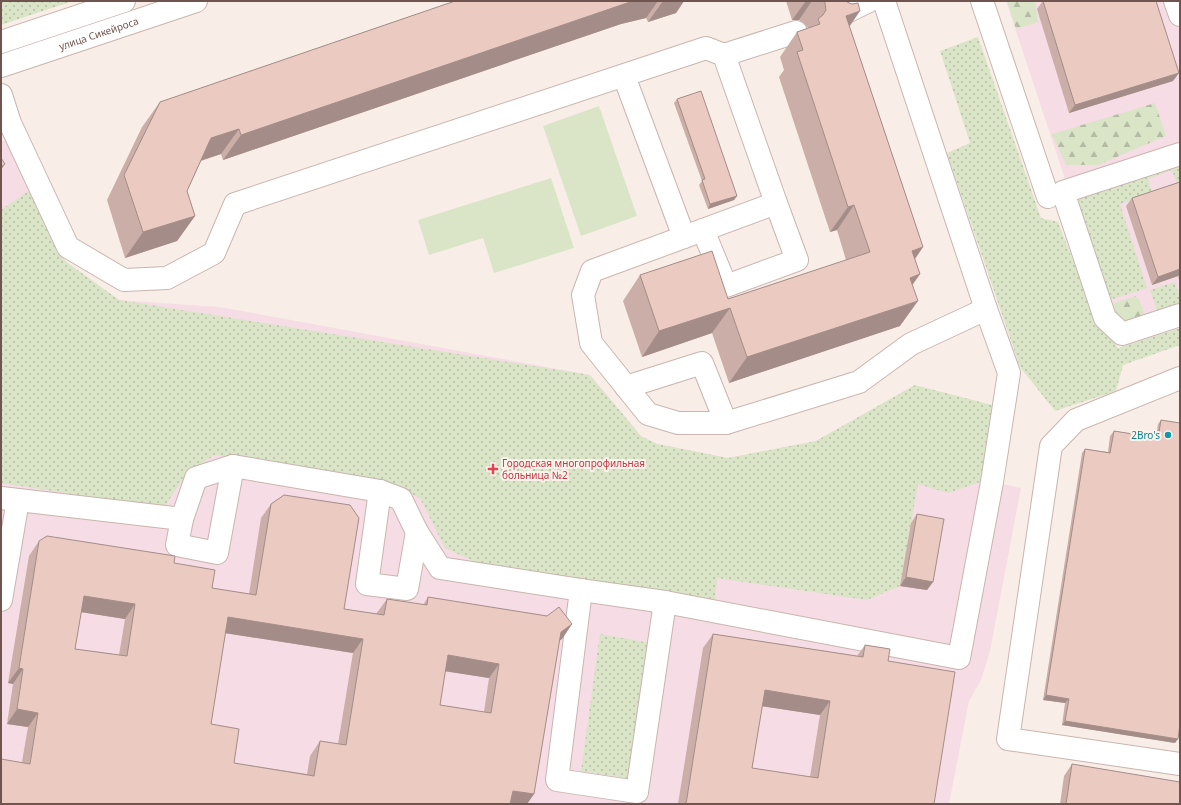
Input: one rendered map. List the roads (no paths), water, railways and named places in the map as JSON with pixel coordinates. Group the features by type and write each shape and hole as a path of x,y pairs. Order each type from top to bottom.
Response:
{"street":[{"path":"1,42 124,1"},
{"name":"улица Сикейроса","path":"1,66 196,1"},
{"path":"836,17 869,1"},
{"path":"233,466 217,553 177,545 182,520 196,478 233,466 380,491 401,499 417,532 440,568 665,602 959,658 992,482 1009,372 986,309 884,1"},
{"path":"982,1 1048,197"},
{"path":"1175,1 1180,15"},
{"path":"1,95 10,123 68,247 124,280 167,278 214,253 235,204 706,48 724,55 796,32"},
{"path":"624,76 694,233 726,286 797,260 724,55"},
{"path":"1180,154 1063,192 1105,318 1122,334 1180,315"},
{"path":"776,203 592,271 583,295 591,343 648,414 678,423 726,424 859,382 911,344 986,309"},
{"path":"626,387 702,364 726,424"},
{"path":"1180,378 1076,420 1051,446 1008,739 1180,764"},
{"path":"380,491 367,584 407,589 417,532"},
{"path":"1,600 9,499 182,520"},
{"path":"581,590 556,780 637,792 665,602"}],"place":[{"name":"2Bro's","path":"1168,435"},
{"name":"Городская многопрофильная больница №2","path":"493,469"}]}
